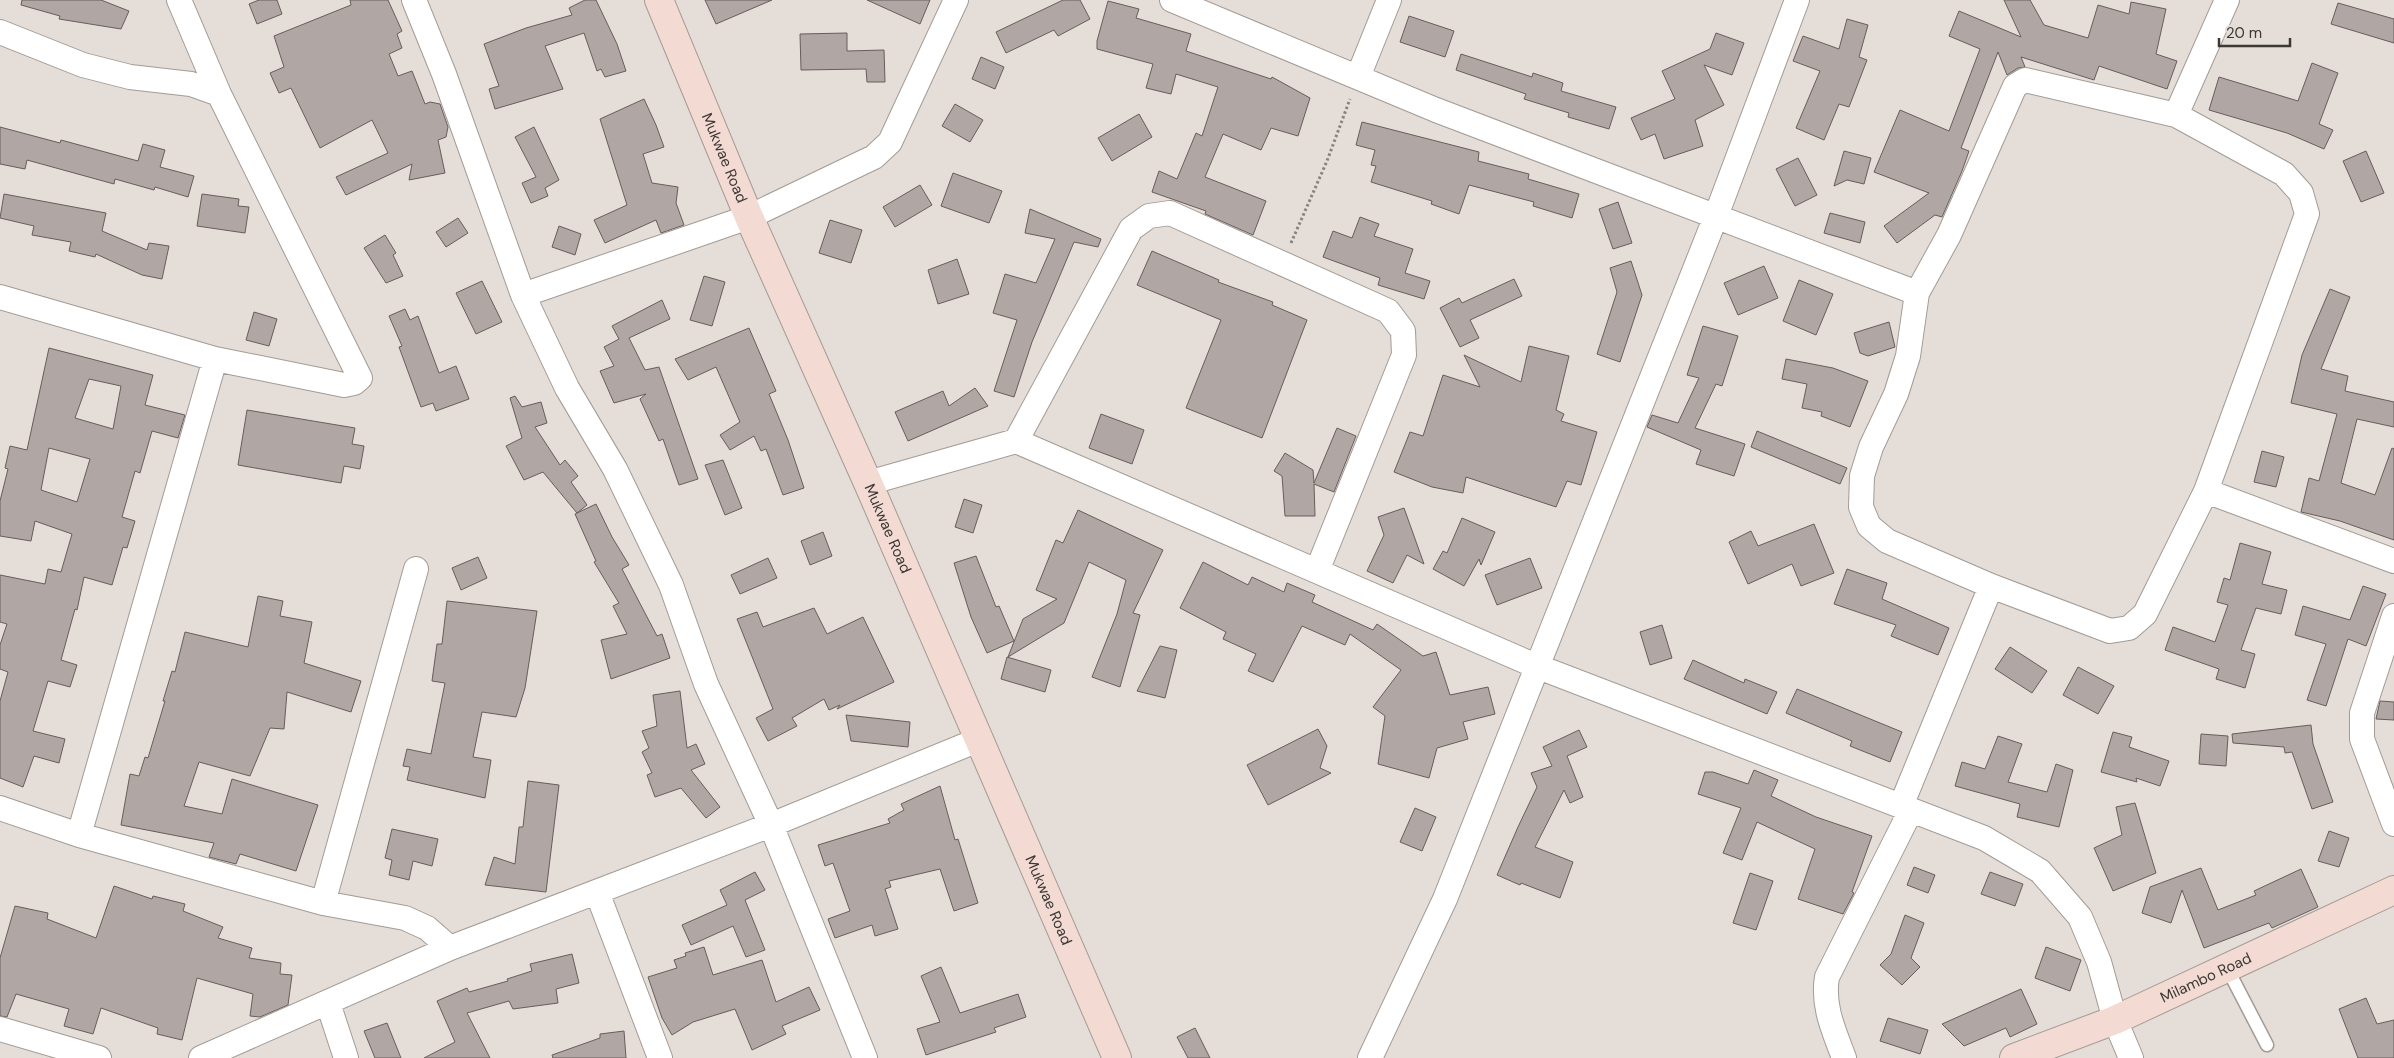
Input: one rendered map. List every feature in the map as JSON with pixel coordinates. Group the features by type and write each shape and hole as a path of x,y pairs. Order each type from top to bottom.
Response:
{"street":[{"path":"0,297 215,359 344,385 354,383 360,378 219,94 179,0"},
{"path":"414,0 444,74 522,295 567,388 615,469 671,585 706,684 771,825 865,1058"},
{"name":"Mukwae Road","path":"659,0 749,216 868,482 1116,1058"},
{"path":"522,295 749,216 874,157 890,142 956,0"},
{"path":"1172,0 1436,110 1917,293"},
{"path":"1358,77 1389,0"},
{"path":"1370,1058 1445,899 1716,216 1797,0"},
{"path":"2176,115 2227,0"},
{"path":"0,32 82,65 130,77 190,84 219,94"},
{"path":"2025,80 2035,81 2176,115 2284,174 2300,194 2307,214 2206,491 2145,614 2129,628 2110,631 1991,586 1887,541 1869,526 1862,507 1862,476 1871,447 1896,394 1908,356 1917,293 1949,235 2015,86 2025,80"},
{"path":"1016,441 1131,229 1149,216 1170,213 1388,311 1403,331 1404,355 1317,571"},
{"path":"79,835 215,359"},
{"path":"868,482 1016,441 1536,666 1984,838 2040,871 2080,917 2099,962 2115,1020 2131,1058"},
{"path":"2206,491 2394,561"},
{"path":"323,903 416,569"},
{"path":"1844,1058 1827,1012 1824,994 1827,977 1906,808 1991,586"},
{"path":"2394,616 2362,713 2362,739 2394,824"},
{"path":"201,1058 450,948 771,825 978,740"},
{"path":"0,808 79,835 323,903 405,918 427,928 450,948"},
{"name":"Milambo Road","path":"2014,1058 2115,1020 2394,890"},
{"path":"597,892 660,1058"},
{"path":"328,1003 346,1058"},
{"path":"0,1029 99,1058"}],"lane":[{"path":"2227,968 2266,1045"}],"path":[{"path":"1282,263 1327,161 1358,77"}],"building":[{"path":"22,0 101,0 129,11 121,29 59,19 60,16 21,5"},
{"path":"259,0 277,0 282,14 257,24 249,4"},
{"path":"350,0 388,0 402,31 397,34 402,48 389,54 398,76 412,71 425,104 430,102 440,104 448,127 446,137 438,140 445,173 409,180 412,164 346,195 336,177 388,153 372,120 320,148 291,88 279,93 270,73 284,67 274,36 351,5"},
{"path":"585,0 596,0 617,44 626,71 605,77 601,69 597,71 584,33 545,46 563,89 495,109 489,89 499,86 484,44 526,28 572,15 569,8"},
{"path":"705,0 772,0 716,24"},
{"path":"867,0 930,0 920,24"},
{"path":"1063,0 1080,0 1090,19 1058,36 1054,30 1006,53 996,32"},
{"path":"2004,0 2030,0 2044,25 2088,38 2098,5 2129,14 2131,2 2166,9 2156,54 2177,61 2167,89 2099,66 2094,80 2021,57 2025,67 2018,68 2007,75 1998,52 1961,148 1969,151 1942,217 1935,215 1897,243 1884,226 1929,193 1874,172 1900,110 1949,131 1980,49 1949,36 1959,11 2021,37"},
{"path":"1108,1 1139,9 1136,18 1191,34 1186,51 1271,79 1272,77 1310,98 1298,136 1271,128 1261,150 1223,134 1205,177 1266,201 1253,235 1205,214 1206,211 1152,192 1159,171 1177,179 1196,133 1202,136 1218,87 1176,74 1171,94 1146,88 1153,64 1097,49 1097,41"},
{"path":"2338,3 2394,19 2394,43 2331,24"},
{"path":"1409,16 1454,31 1445,57 1400,42"},
{"path":"1847,19 1868,25 1859,57 1867,60 1849,107 1839,104 1824,140 1796,128 1820,71 1793,61 1803,36 1839,49"},
{"path":"847,33 847,51 884,50 885,82 867,82 866,69 801,70 800,34"},
{"path":"1716,33 1744,43 1732,75 1704,65 1724,105 1695,120 1703,146 1664,159 1655,134 1641,140 1631,118 1675,99 1662,71 1710,49"},
{"path":"1461,54 1532,77 1533,73 1563,83 1561,91 1616,107 1609,129 1568,117 1569,113 1524,99 1526,94 1456,70"},
{"path":"981,57 1004,67 995,89 972,79"},
{"path":"2312,63 2338,73 2319,124 2333,130 2324,149 2287,133 2209,110 2219,77 2298,101"},
{"path":"644,99 664,147 643,154 652,183 678,187 676,203 684,225 661,233 656,220 605,243 594,220 627,205 600,119"},
{"path":"955,104 983,120 970,142 942,126"},
{"path":"1139,114 1152,137 1112,161 1098,138"},
{"path":"1362,122 1479,152 1478,161 1529,174 1528,179 1579,194 1572,218 1533,206 1534,202 1469,185 1459,214 1431,204 1432,201 1371,182 1376,166 1371,165 1375,150 1356,145"},
{"path":"0,127 60,143 61,140 138,161 143,144 165,150 160,167 194,176 188,197 155,187 154,190 115,179 114,184 27,160 25,169 0,164"},
{"path":"534,127 559,180 545,188 548,196 531,203 522,183 536,177 515,137"},
{"path":"1844,151 1871,158 1864,184 1847,180 1834,186"},
{"path":"2366,151 2384,193 2361,202 2343,161"},
{"path":"1798,158 1817,195 1795,206 1776,169"},
{"path":"953,173 1002,191 989,223 941,206"},
{"path":"920,185 932,205 895,227 883,207"},
{"path":"4,194 106,213 102,231 147,250 149,243 169,246 162,279 142,275 96,254 95,257 69,251 71,242 32,235 34,226 0,218"},
{"path":"202,194 239,199 238,206 249,207 245,233 197,226"},
{"path":"1618,202 1632,243 1613,249 1599,209"},
{"path":"1030,209 1101,239 1098,247 1074,242 1032,342 1014,397 994,391 1017,320 993,313 1005,274 1036,283 1055,239 1025,233"},
{"path":"1830,213 1865,222 1860,243 1824,233"},
{"path":"1360,217 1379,224 1374,236 1413,249 1405,273 1430,281 1424,299 1378,285 1380,278 1323,257 1333,231 1352,238"},
{"path":"458,218 468,233 446,247 436,232"},
{"path":"830,220 862,230 851,263 819,253"},
{"path":"559,226 581,234 575,255 552,247"},
{"path":"385,235 396,253 393,255 403,276 386,283 364,248"},
{"path":"1152,251 1219,280 1218,282 1273,302 1272,305 1307,320 1262,438 1186,408 1221,320 1137,285"},
{"path":"957,259 969,294 938,304 928,270"},
{"path":"1631,261 1642,295 1620,362 1597,354 1617,292 1610,268"},
{"path":"1764,266 1778,298 1738,315 1724,283"},
{"path":"704,276 725,282 712,326 690,320"},
{"path":"1514,279 1522,296 1470,320 1479,338 1460,347 1440,308 1459,298 1462,303"},
{"path":"1799,280 1833,294 1816,335 1783,321"},
{"path":"482,281 502,322 476,334 456,293"},
{"path":"2330,289 2350,297 2321,369 2348,376 2345,391 2394,402 2394,427 2357,419 2341,483 2375,495 2392,448 2394,449 2394,540 2340,521 2301,512 2309,478 2319,481 2337,414 2291,403 2302,355"},
{"path":"662,300 670,319 629,338 645,370 659,367 698,479 679,485 663,439 659,441 640,399 646,394 614,403 600,371 614,366 604,347 619,339 612,326"},
{"path":"405,309 410,320 418,316 439,373 456,366 469,399 436,411 433,403 421,407 399,347 402,346 389,316"},
{"path":"254,312 277,319 269,346 246,340"},
{"path":"1889,322 1895,347 1868,356 1860,353 1854,333"},
{"path":"1703,326 1738,336 1722,386 1716,384 1695,428 1745,444 1734,476 1696,464 1701,450 1647,427 1652,415 1678,423 1699,378 1687,375"},
{"path":"749,328 776,391 769,394 788,440 804,488 783,495 766,449 761,451 754,436 730,450 720,435 740,422 716,367 688,380 675,359"},
{"path":"1529,346 1569,356 1556,410 1564,414 1561,421 1597,432 1581,485 1567,481 1556,507 1466,477 1463,493 1432,487 1394,472 1410,432 1423,436 1443,375 1480,387 1464,355 1521,382"},
{"path":"49,348 153,375 145,405 185,415 178,438 152,431 140,473 135,471 122,517 135,521 127,548 123,547 112,585 84,577 77,610 75,609 61,660 77,665 70,687 48,681 33,731 65,739 59,763 34,756 23,787 0,778 0,701 8,672 0,669 0,645 7,624 0,622 0,575 45,584 48,569 61,572 72,534 35,521 31,541 0,536 0,501 8,469 5,468 10,446 27,450","holes":["89,379 121,386 113,429 75,418","49,448 90,459 77,502 41,490"]},
{"path":"1786,359 1833,368 1868,381 1850,427 1821,416 1822,412 1802,408 1807,384 1782,379"},
{"path":"975,388 988,406 908,441 895,412 943,391 949,406"},
{"path":"515,396 522,407 541,402 547,423 535,427 560,465 565,460 578,476 571,482 587,505 577,513 543,472 524,480 506,446 522,438 510,398"},
{"path":"247,410 355,428 352,444 364,446 360,469 344,466 341,483 238,465"},
{"path":"1101,414 1144,430 1132,464 1089,448"},
{"path":"1337,428 1356,436 1334,492 1314,484 1315,516 1285,516 1282,476 1274,471 1285,453 1313,470 1314,483"},
{"path":"1757,431 1847,468 1840,484 1751,447"},
{"path":"2262,451 2284,457 2276,487 2254,482"},
{"path":"723,460 742,508 725,515 705,465"},
{"path":"964,499 982,505 973,533 955,527"},
{"path":"596,504 612,537 629,565 622,569 657,636 662,634 670,658 611,679 601,640 627,634 613,606 619,603 594,562 596,561 575,514"},
{"path":"1404,508 1424,564 1407,555 1393,583 1367,571 1384,535 1378,517"},
{"path":"1078,510 1163,550 1133,613 1140,615 1120,687 1092,677 1117,614 1126,580 1089,562 1064,623 1008,657 1023,619 1057,599 1036,590 1056,540 1063,543"},
{"path":"1462,518 1495,532 1481,565 1479,559 1464,586 1433,569 1443,551 1447,553"},
{"path":"1814,524 1834,573 1801,586 1792,564 1748,584 1729,542 1751,531 1758,546"},
{"path":"823,532 832,556 810,565 801,541"},
{"path":"2240,543 2271,552 2262,584 2287,590 2281,614 2256,608 2241,650 2255,654 2245,688 2216,679 2219,669 2165,650 2173,627 2215,642 2228,605 2217,602 2224,578 2230,580"},
{"path":"976,556 996,607 999,606 1014,641 987,653 971,617 954,563"},
{"path":"478,557 487,578 461,590 452,568"},
{"path":"768,558 777,578 740,594 731,575"},
{"path":"1530,558 1542,588 1497,605 1485,575"},
{"path":"1203,562 1248,585 1252,577 1284,592 1287,583 1315,595 1312,602 1373,630 1377,624 1423,656 1436,652 1450,695 1488,687 1495,714 1463,722 1468,739 1437,748 1429,778 1378,764 1385,716 1373,707 1401,670 1350,634 1345,645 1302,626 1273,682 1248,671 1256,654 1223,639 1226,632 1180,608"},
{"path":"1847,569 1887,583 1882,599 1949,628 1938,655 1891,636 1896,625 1834,604"},
{"path":"2363,586 2386,594 2366,646 2348,639 2326,706 2307,700 2326,644 2295,635 2303,606 2350,620"},
{"path":"258,596 283,601 280,616 312,622 304,663 361,681 351,712 287,692 284,729 270,728 250,776 199,762 184,806 222,814 232,779 318,805 296,871 240,854 236,864 209,857 214,843 121,825 130,774 139,776 145,757 148,758 172,671 175,672 185,632 248,647"},
{"path":"447,601 537,611 525,688 516,717 482,712 473,757 491,760 485,798 407,780 410,767 403,766 407,749 431,754 445,683 432,681 437,644 442,644"},
{"path":"814,608 827,634 863,617 894,682 837,709 840,705 829,710 824,699 792,718 797,726 768,741 756,718 773,709 737,619 757,612 763,627"},
{"path":"1662,625 1672,658 1650,665 1640,632"},
{"path":"1160,646 1177,650 1165,698 1137,691"},
{"path":"2010,647 2047,671 2032,693 1995,669"},
{"path":"1007,657 1051,670 1045,692 1001,679"},
{"path":"1693,660 1744,683 1745,679 1777,692 1767,714 1684,679"},
{"path":"2078,667 2114,686 2098,714 2063,695"},
{"path":"1797,689 1902,732 1890,762 1850,746 1852,741 1786,713"},
{"path":"680,691 687,748 696,744 705,764 691,770 720,807 706,818 681,788 655,797 647,775 652,773 642,752 649,748 642,731 657,726 653,695"},
{"path":"2380,701 2394,702 2394,720 2376,719"},
{"path":"846,715 910,722 908,747 851,741"},
{"path":"2311,725 2313,744 2333,802 2312,809 2292,752 2285,753 2284,747 2233,743 2232,734"},
{"path":"1318,729 1327,746 1320,768 1331,773 1268,805 1247,765"},
{"path":"1579,730 1587,747 1567,756 1583,797 1570,803 1564,790 1535,847 1573,862 1560,898 1521,883 1520,885 1497,875 1537,787 1531,773 1552,766 1543,747"},
{"path":"2113,732 2132,737 2129,747 2169,761 2160,786 2136,778 2137,782 2101,772"},
{"path":"2201,734 2228,736 2226,766 2199,764"},
{"path":"1998,736 2022,744 2008,782 2047,792 2056,764 2073,770 2059,827 2017,817 2020,804 1955,786 1962,762 1985,769"},
{"path":"1754,770 1778,780 1771,796 1816,817 1872,836 1852,892 1854,893 1843,914 1798,899 1815,849 1757,822 1742,860 1723,853 1741,808 1698,794 1705,772 1713,772 1748,784"},
{"path":"528,781 559,785 546,892 485,885 494,857 515,864 519,827 523,827"},
{"path":"940,786 955,840 958,839 978,903 954,911 940,869 889,881 891,887 885,889 898,929 875,936 872,925 835,938 828,919 850,911 833,863 825,866 818,845 890,823 888,819 904,810 901,804"},
{"path":"2135,803 2156,873 2113,891 2094,848 2122,835 2116,807"},
{"path":"1415,808 1436,817 1422,851 1400,842"},
{"path":"392,829 438,839 432,866 413,861 409,880 389,875 392,860 385,858"},
{"path":"2329,831 2349,838 2339,867 2318,861"},
{"path":"1914,867 1935,875 1928,893 1907,885"},
{"path":"2201,868 2218,910 2256,895 2254,891 2301,869 2318,907 2272,928 2269,923 2204,948 2182,890 2171,923 2142,913 2150,887"},
{"path":"755,872 765,890 745,900 765,950 746,957 733,926 691,945 682,925 727,905 720,890"},
{"path":"1990,872 2023,884 2015,906 1981,894"},
{"path":"1750,873 1773,881 1756,930 1733,923"},
{"path":"114,886 152,899 153,896 185,904 183,911 223,927 218,938 252,948 249,958 281,963 280,974 292,975 288,1005 260,1017 250,1016 253,994 197,978 182,1040 157,1034 158,1028 101,1008 93,1034 64,1026 69,1009 16,994 7,1017 0,1016 0,958 15,906 48,913 47,919 96,938"},
{"path":"1905,915 1924,923 1911,958 1920,967 1902,985 1880,965 1891,954"},
{"path":"704,947 713,975 762,960 776,1002 809,987 820,1010 782,1026 786,1034 752,1050 735,1009 693,1022 672,1035 662,1018 648,977 677,968 674,960 686,956 685,953"},
{"path":"2046,947 2081,960 2070,991 2035,978"},
{"path":"572,954 579,983 556,989 558,1003 513,1009 509,1001 467,1013 490,1058 424,1058 455,1042 437,1001 467,988 469,992 508,981 507,979 532,971 530,964"},
{"path":"941,967 960,1013 1018,994 1026,1017 994,1028 996,1032 926,1055 917,1029 940,1022 921,976"},
{"path":"2021,989 2037,1024 2010,1037 2006,1028 1964,1046 1942,1024"},
{"path":"2366,998 2377,1024 2394,1020 2394,1058 2358,1058 2339,1009"},
{"path":"1888,1018 1928,1030 1920,1054 1880,1041"},
{"path":"387,1023 401,1058 375,1058 364,1031"},
{"path":"1195,1028 1210,1058 1188,1058 1177,1037"},
{"path":"624,1031 626,1058 553,1058 552,1055 600,1038 600,1034"}]}
